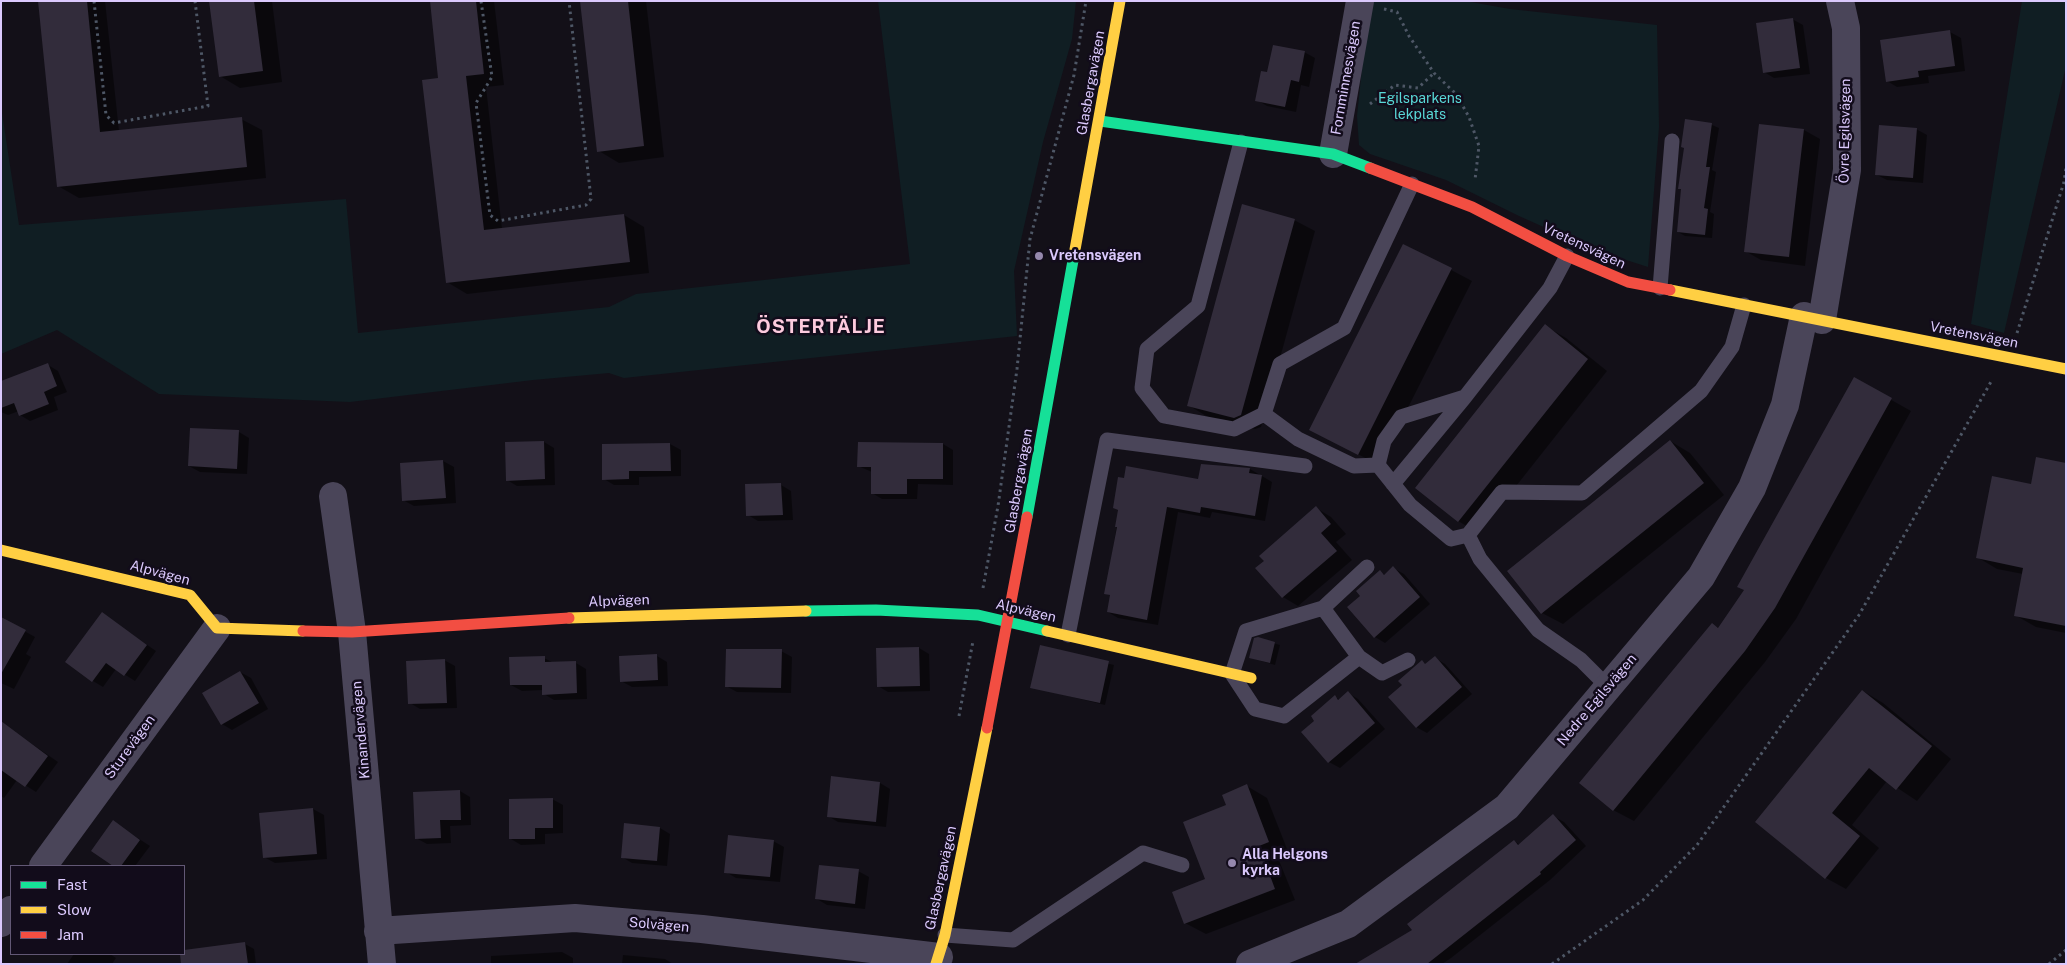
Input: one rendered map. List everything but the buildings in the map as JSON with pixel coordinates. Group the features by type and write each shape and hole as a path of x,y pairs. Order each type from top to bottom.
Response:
{"street":[{"name":"Glasbergavägen","path":"940,952 1008,622 1100,121 1120,1"},
{"name":"Övre Egilsvägen","path":"1813,318 1847,170 1846,28 1840,1"},
{"name":"Fornminnesvägen","path":"1333,154 1360,2"},
{"name":"Vretensvägen","path":"1100,121 1333,154 1472,208 1567,256 1628,282 2066,369"},
{"name":"Nedre Egilsvägen","path":"1250,964 1348,924 1507,807 1701,577 1752,488 1785,406 1813,318"},
{"name":"Kinandervägen","path":"333,496 352,632 382,964"},
{"name":"Alpvägen","path":"1,550 190,595 217,628 352,632 614,615 876,610 978,615 1251,678"},
{"name":"Sturevägen","path":"44,865 217,628"},
{"path":"1,923 10,911"},
{"name":"Solvägen","path":"378,931 575,918 940,952"}],"lane":[{"path":"1660,288 1672,141"},
{"path":"1241,142 1198,306 1147,349 1142,388 1164,416 1234,429 1264,414 1280,364 1344,328 1412,184"},
{"path":"1394,484 1466,397 1550,288 1567,256"},
{"path":"1378,465 1410,505 1451,539 1468,534 1502,492 1582,493 1701,391 1732,347 1744,305"},
{"path":"1378,465 1384,441 1401,417 1466,397"},
{"path":"1264,414 1298,439 1354,466 1378,465"},
{"path":"1068,635 1107,440 1305,466"},
{"path":"1468,534 1480,560 1538,630 1581,660 1608,687"},
{"path":"1359,657 1284,716 1255,709 1232,674 1246,631 1323,608 1367,567"},
{"path":"1323,608 1359,657 1382,674 1408,660"},
{"path":"940,952 1013,940 1143,853 1182,865"}],"path":[{"path":"94,1 106,115 114,123 208,106 195,1"},
{"path":"481,1 492,77 476,103 490,215 498,221 586,206 591,199 569,1"},
{"path":"958,721 998,506 1018,369 1030,239 1074,75 1086,1"},
{"path":"1360,2 1397,12 1409,36 1434,73 1456,94 1469,117 1479,146 1472,208"},
{"path":"1340,111 1355,114 1395,85 1418,88 1434,73"},
{"path":"1552,964 1642,900 1697,845 1859,615 2017,334 2064,182 2066,168"},
{"path":"2049,964 2066,950"}],"green space":[{"path":"878,1 1076,1 1072,39 1043,142 1014,271 1017,336 624,378 609,373 533,380 350,402 159,394 57,330 1,354 1,106 19,225 346,199 358,333 609,307 636,294 910,264"},
{"name":"Egilsparkens lekplats","path":"1369,1 1465,1 1510,9 1657,25 1659,127 1648,267 1595,250 1519,216 1446,180 1370,154 1359,145 1357,116"},
{"path":"2022,1 2066,1 2066,66 2004,333 1971,324"}],"traffic: fast":[{"path":"1100,121 1333,154 1370,168"},
{"path":"1027,517 1074,255"},
{"path":"806,611 876,610 978,615 1047,631"}],"traffic: slow":[{"path":"1074,255 1120,1"},
{"path":"1670,290 2066,369"},
{"path":"1,550 190,595 217,628 303,631"},
{"path":"569,618 806,611"},
{"path":"1047,631 1251,678"},
{"path":"936,964 945,935 987,728"}],"traffic: jam":[{"path":"1370,168 1472,207 1567,256 1628,282 1670,290"},
{"path":"987,728 1027,517"},
{"path":"303,631 352,632 569,618"}],"place":[{"name":"Vretensvägen","path":"1039,256"},
{"name":"Alla Helgons kyrka","path":"1232,863"}],"district":[{"name":"ÖSTERTÄLJE","path":"821,327"}]}
